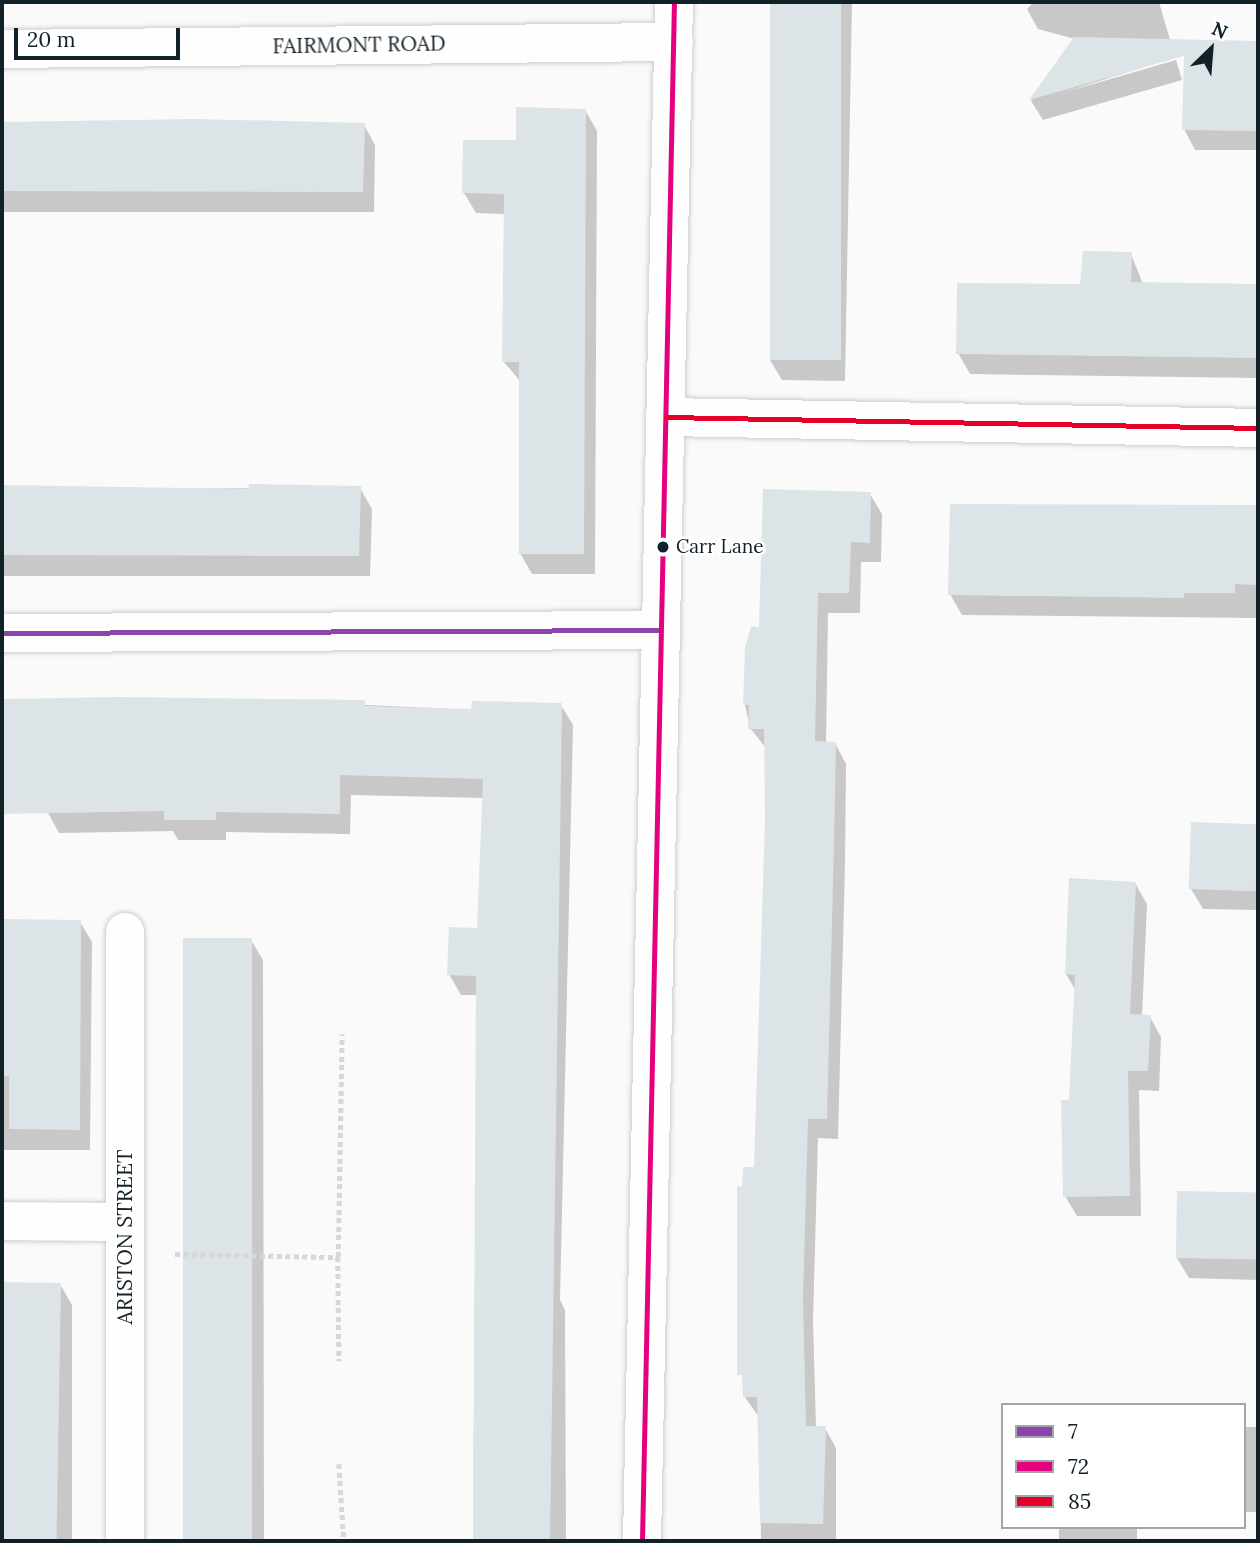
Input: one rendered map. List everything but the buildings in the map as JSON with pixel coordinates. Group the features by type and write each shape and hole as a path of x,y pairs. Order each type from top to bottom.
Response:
{"street":[{"path":"642,1541 674,2"},
{"name":"FAIRMONT ROAD","path":"2,49 674,42"},
{"path":"666,417 1258,428"},
{"path":"2,633 659,629"},
{"name":"ARISTON STREET","path":"125,932 125,1541"},
{"path":"2,1221 125,1237"}],"path":[{"path":"338,1361 342,1034"},
{"path":"125,1237 338,1257"},
{"path":"339,1464 344,1541"}],"transit line":[{"name":"72","path":"642,1541 674,2"},
{"name":"85","path":"666,417 1258,428"},
{"name":"7","path":"2,633 659,630"}],"place":[{"name":"Carr Lane","path":"663,547"}]}
